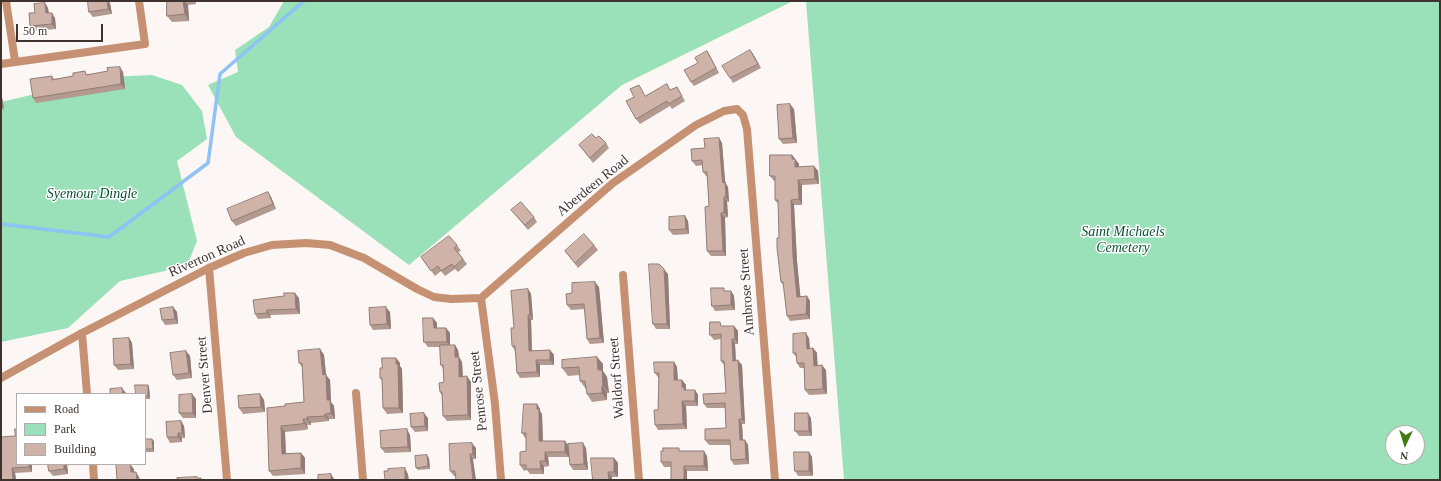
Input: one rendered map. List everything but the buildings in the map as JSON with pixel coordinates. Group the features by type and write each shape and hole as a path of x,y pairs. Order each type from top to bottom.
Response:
{"street":[{"path":"6,1 15,62"},
{"path":"1,64 145,44 140,1"},
{"name":"Aberdeen Road","path":"481,298 613,183 696,125 719,113 733,109"},
{"name":"Ambrose Street","path":"733,109 742,112 747,129 775,480"},
{"name":"Riverton Road","path":"1,378 82,333 209,268 244,253 267,246 294,243 322,244 338,248 364,258 417,289 434,297 456,299 481,298"},
{"name":"Denver Street","path":"209,268 227,480"},
{"name":"Waldorf Street","path":"623,275 638,480"},
{"name":"Penrose Street","path":"481,298 494,404 501,480"},
{"path":"82,333 87,393"},
{"path":"356,393 363,480"},
{"path":"93,465 94,480"}],"green space":[{"path":"284,1 793,1 622,85 409,265 236,137 208,85 238,72 235,50 269,27"},
{"name":"Saint Michaels Cemetery","path":"806,1 1440,1 1440,480 844,480"},
{"name":"Syemour Dingle","path":"152,75 182,85 202,111 207,139 177,161 197,241 187,266 120,281 68,328 1,342 1,102 108,77"}],"waterway":[{"path":"1,224 109,237 208,163 220,74 304,1"}]}
